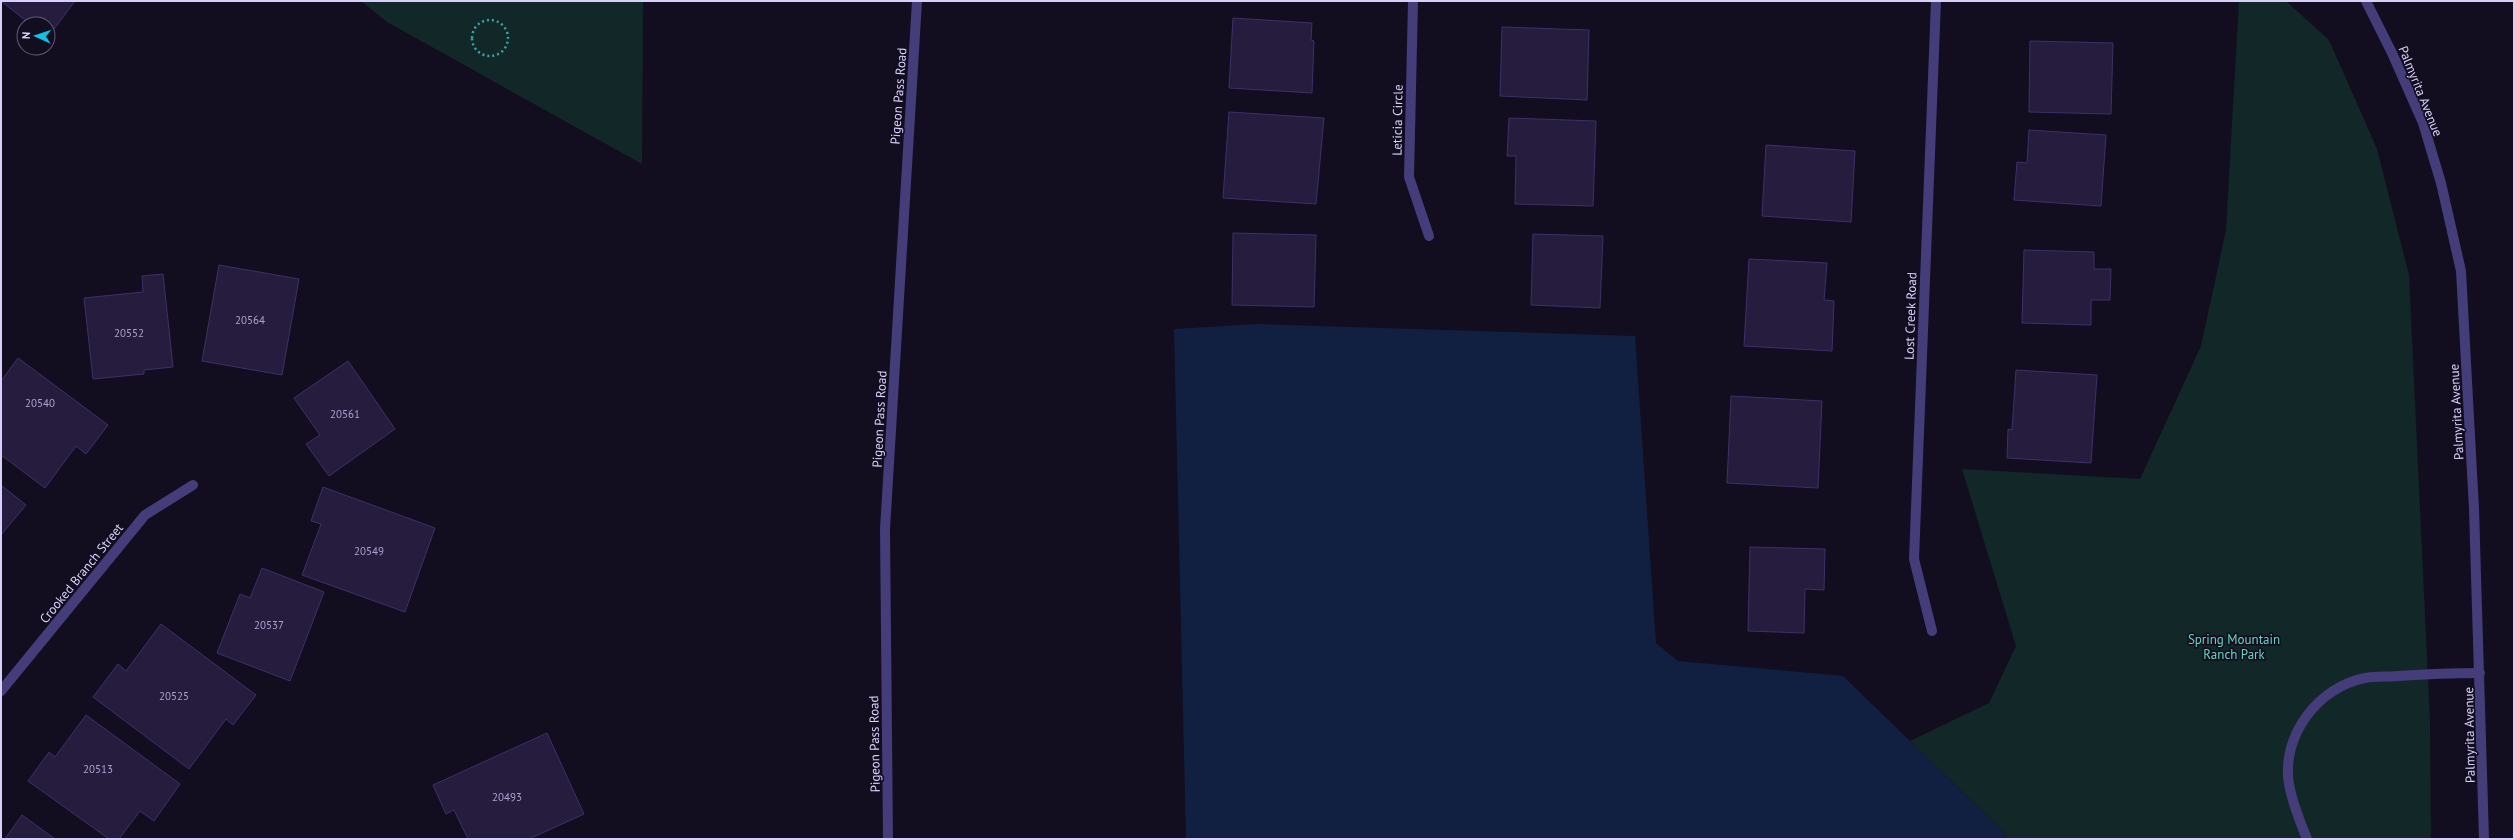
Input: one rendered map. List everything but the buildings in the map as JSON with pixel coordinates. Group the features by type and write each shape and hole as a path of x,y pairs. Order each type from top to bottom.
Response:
{"street":[{"name":"Pigeon Pass Road","path":"888,839 885,529 917,1"},
{"name":"Leticia Circle","path":"1413,1 1409,177 1429,236"},
{"name":"Lost Creek Road","path":"1932,631 1914,559 1936,1"},
{"name":"Palmyrita Avenue","path":"2366,1 2392,53 2423,123 2441,183 2460,271 2474,508 2484,839"},
{"name":"Crooked Branch Street","path":"2,689 145,515 193,485"},
{"path":"2307,839 2292,801 2288,783 2289,763 2293,738 2299,727 2306,716 2327,695 2338,686 2365,678 2480,673"}],"path":[{"path":"495,20 505,27 508,34 507,46 498,54 487,56 482,55 471,41 473,29 482,21 495,20"}],"green space":[{"path":"361,1 643,1 642,164 387,22"},
{"name":"Spring Mountain Ranch Park","path":"2239,1 2286,1 2329,40 2377,149 2409,275 2430,722 2431,839 2005,839 2007,835 1910,741 1989,703 2016,646 1962,469 2140,479 2201,346 2226,230"}],"water":[{"path":"1257,324 1635,336 1656,643 1678,661 1843,676 2007,835 2005,839 1186,839 1174,329"}]}
